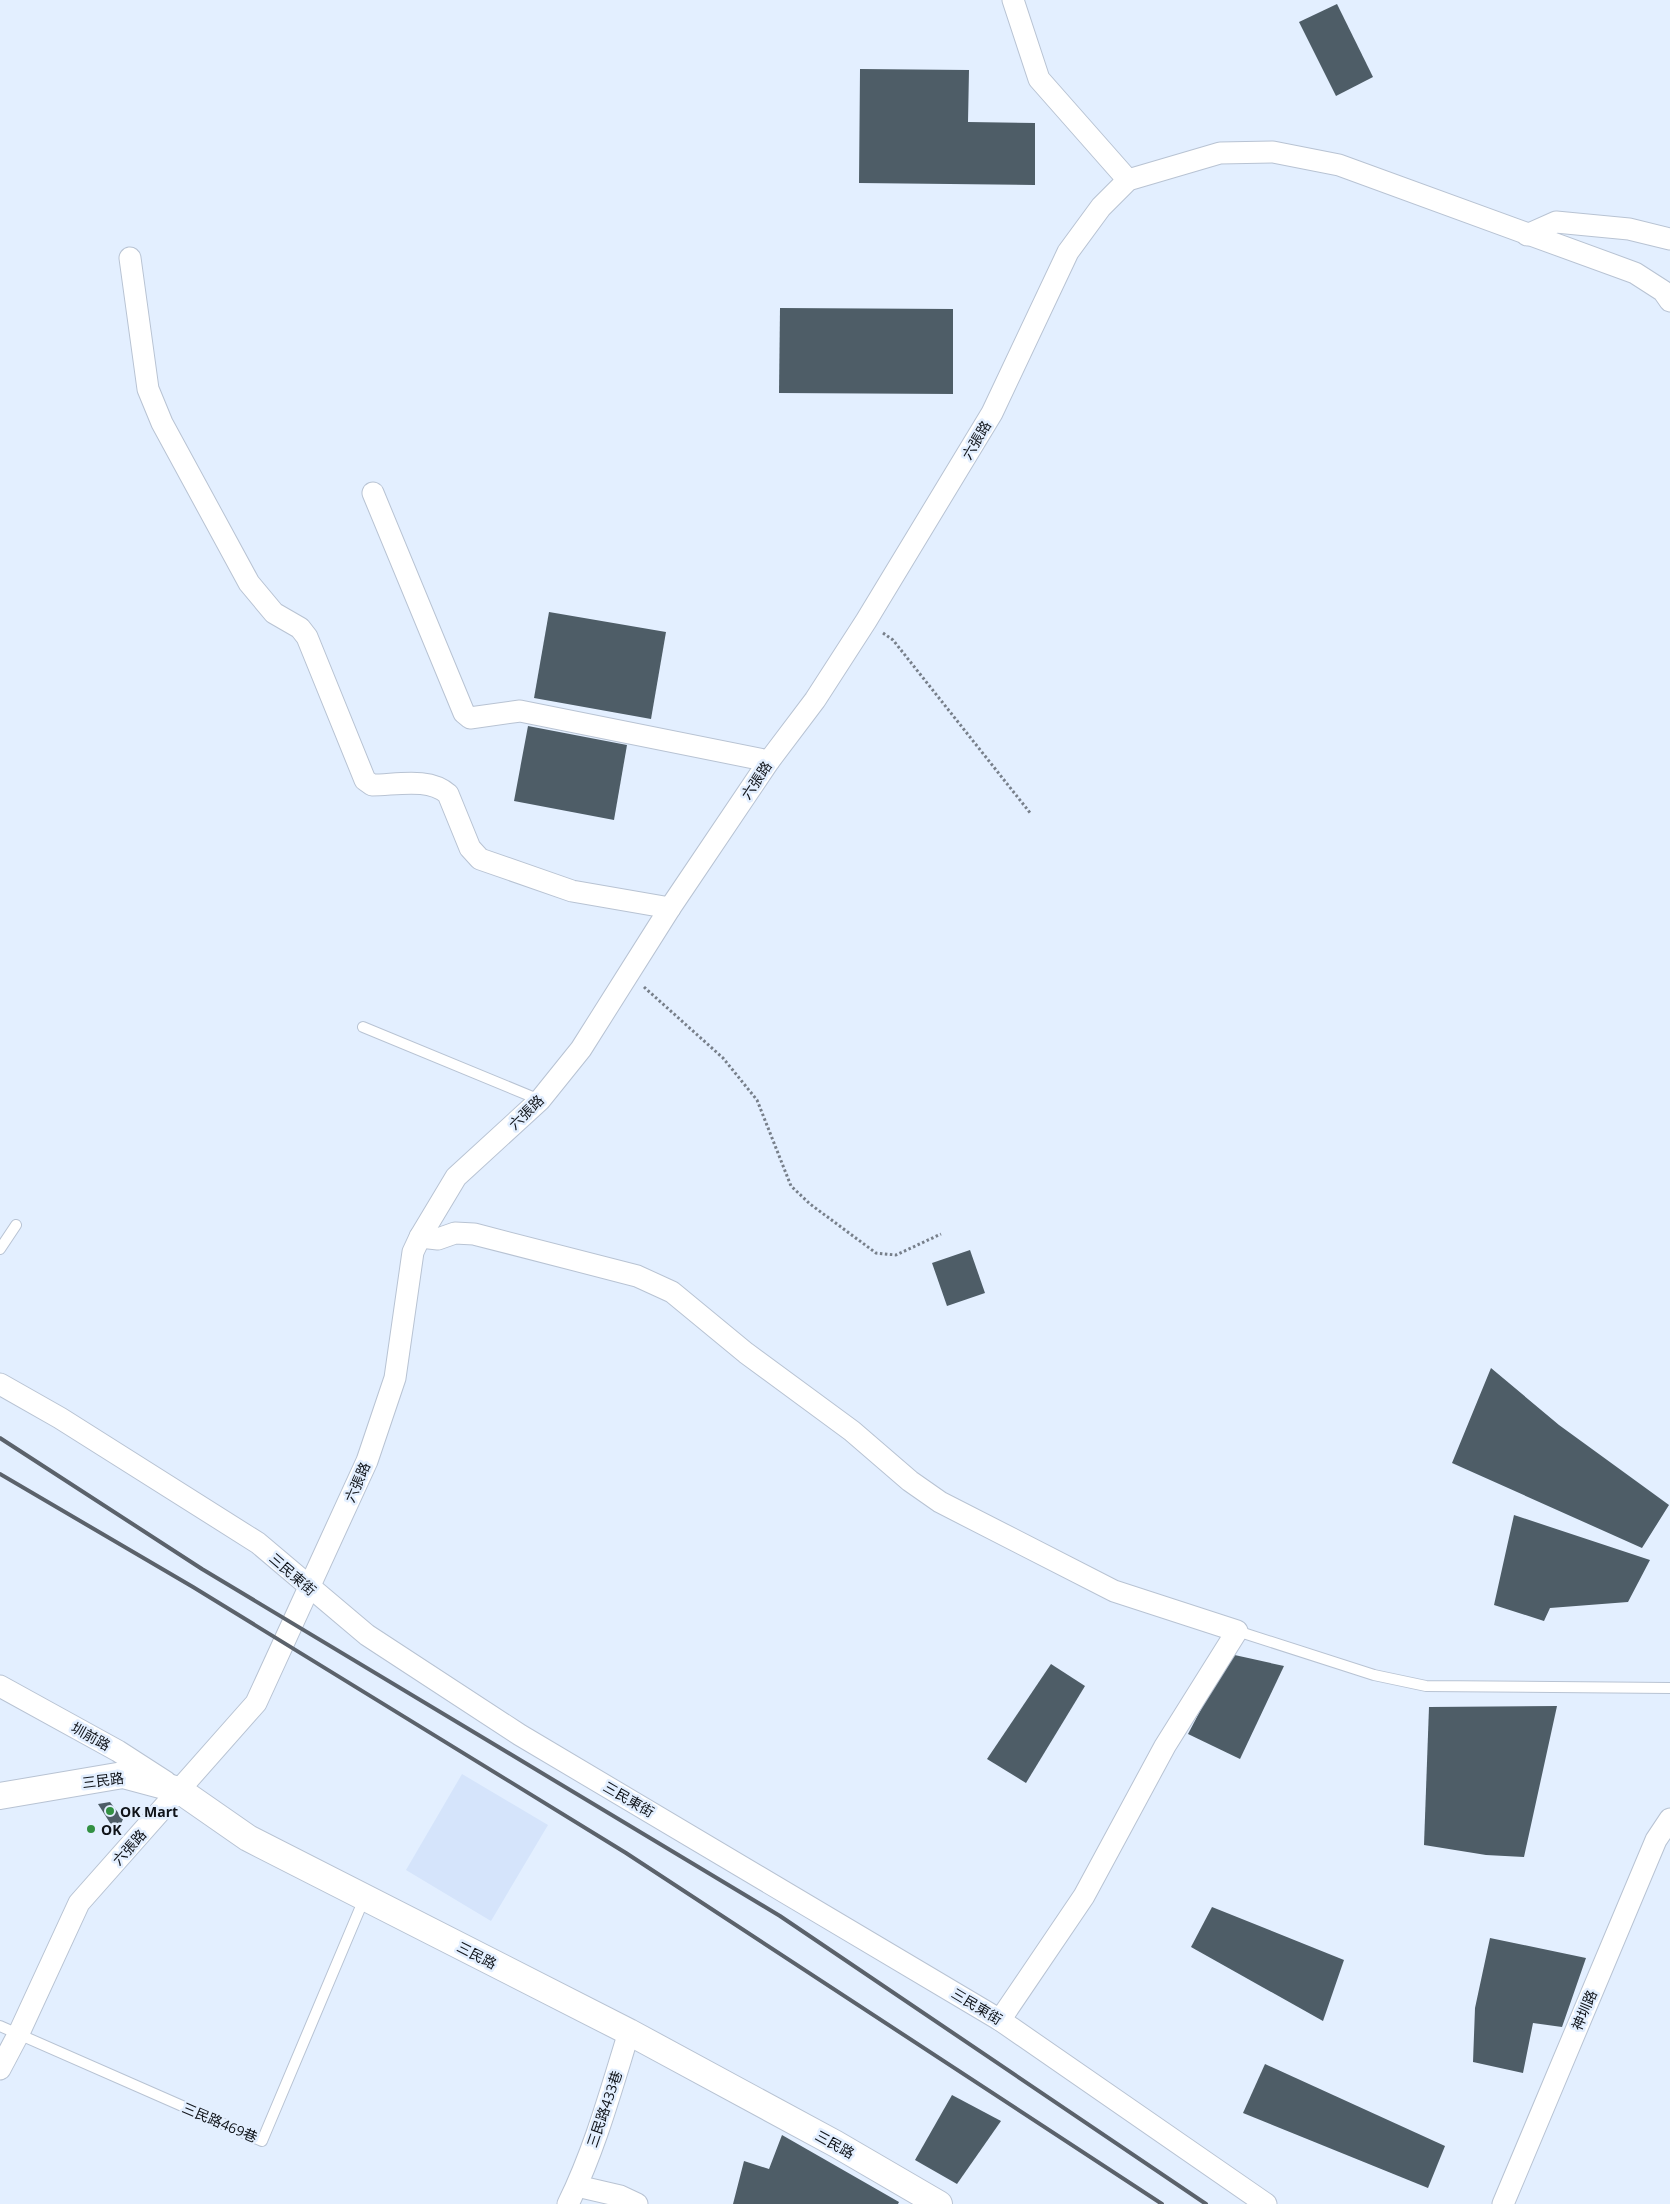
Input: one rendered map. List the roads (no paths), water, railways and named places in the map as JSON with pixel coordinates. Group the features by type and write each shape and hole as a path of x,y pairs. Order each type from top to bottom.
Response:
{"street":[{"path":"1013,0 1039,79 1128,180 1220,154 1273,152 1339,165 1635,273 1664,291 1670,301"},
{"name":"六張路","path":"0,2069 10,2030 79,1903 256,1703 367,1461 395,1378 413,1252 420,1237 456,1177 540,1100 580,1049 670,908 769,761 815,700 866,621 992,413 1068,252 1101,207 1128,180"},
{"path":"1527,235 1556,222 1629,230 1670,239"},
{"path":"130,258 148,389 162,423 249,583 274,613 300,628 307,637 365,780 372,785 431,784 443,790 448,794 470,848 480,859 572,891 670,908"},
{"path":"373,493 464,713 470,718 520,711 769,761"},
{"path":"420,1237 438,1239 455,1233 474,1234 655,1282 672,1292 746,1353 852,1431 910,1481 940,1502 1114,1590 1236,1631 1165,1746 1084,1896 1000,2020"},
{"name":"三民東街","path":"0,1384 68,1423 258,1543 367,1635 520,1735 1000,2020 1266,2204"},
{"name":"圳前路","path":"0,1686 118,1751 179,1790"},
{"name":"三民路","path":"0,1796 124,1775 179,1790 248,1838 629,2032 836,2144 939,2204"},
{"name":"神圳路","path":"1502,2204 1656,1840 1670,1819"},
{"name":"三民路433巷","path":"629,2032 607,2104 573,2195 620,2196 637,2204"}],"lane":[{"path":"363,1027 540,1100"},
{"path":"0,1249 16,1225"},
{"path":"1236,1631 1383,1677 1426,1686 1670,1688"},
{"name":"三民路469巷","path":"10,2030 262,2141 364,1898"}],"railway":[{"path":"0,1438 202,1569 780,1916 1206,2204"},
{"path":"0,1474 193,1587 626,1853 1162,2204"}],"place":[{"name":"OK Mart","path":"110,1811"},
{"name":"OK","path":"91,1829"}]}
